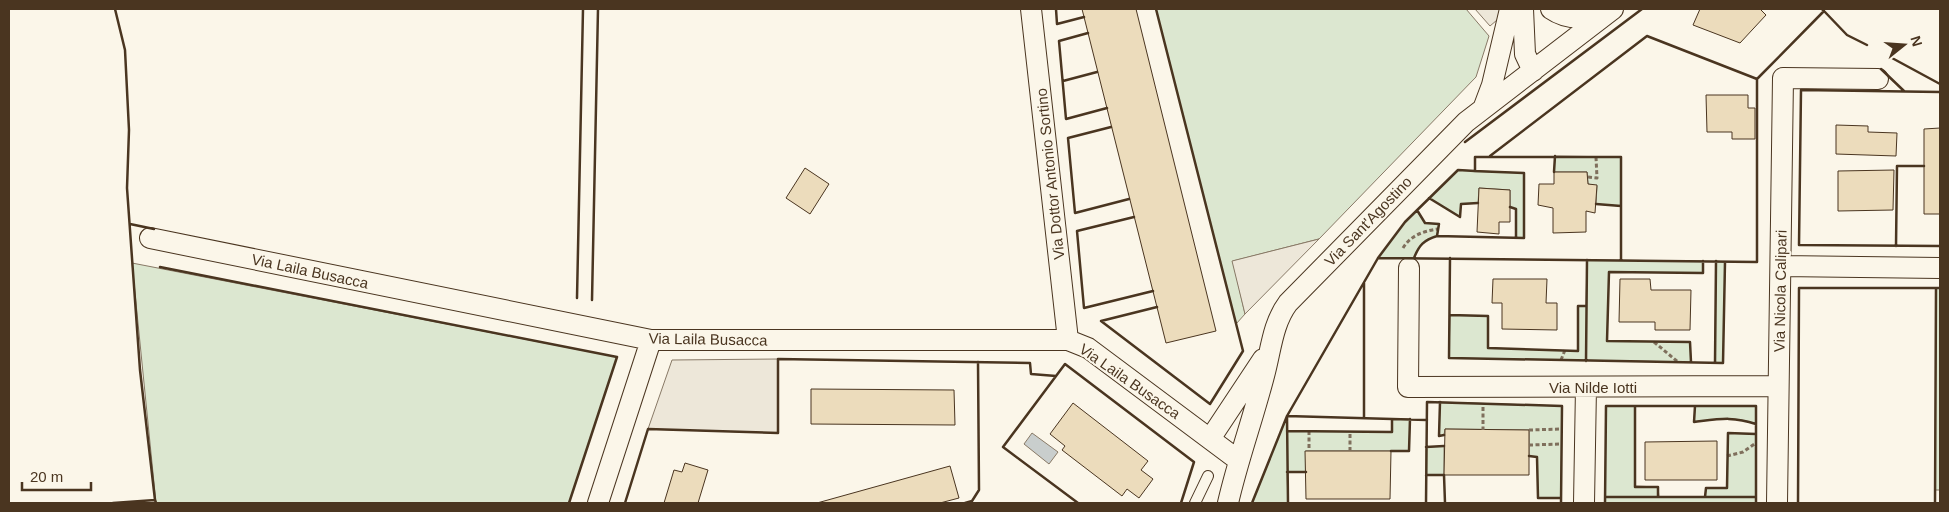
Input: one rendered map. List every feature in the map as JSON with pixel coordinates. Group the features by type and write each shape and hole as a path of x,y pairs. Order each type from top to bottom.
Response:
{"street":[{"name":"Via Dottor Antonio Sortino","path":"1031,9 1068,340"},
{"path":"1483,109 1492,85 1510,9"},
{"path":"1523,9 1525,54 1533,71"},
{"path":"1551,9 1569,17 1585,18 1613,9"},
{"name":"Via Sant'Agostino","path":"1228,503 1238,460 1265,372 1270,349 1280,316 1288,303 1466,122 1613,9"},
{"name":"Via Nicola Calipari","path":"1777,503 1783,78 1878,79"},
{"name":"Via Laila Busacca","path":"150,238 651,340 1068,340 1088,348 1238,460"},
{"name":"Via Nilde Iotti","path":"1405,260 1408,387 1778,386"},
{"path":"1781,266 1940,268"},
{"path":"598,503 651,340"},
{"path":"1210,439 1270,349"},
{"path":"1584,503 1586,387"}],"lane":[{"path":"1195,503 1208,476"}],"path":[{"path":"1588,177 1597,178 1596,157"},
{"path":"1405,260 1404,246 1414,237 1427,231 1438,229"},
{"path":"1654,342 1678,362"},
{"path":"1562,360 1565,350"},
{"path":"1482,404 1483,430"},
{"path":"1529,430 1562,429"},
{"path":"1309,431 1309,451"},
{"path":"1350,432 1350,451"},
{"path":"1728,456 1743,452 1756,442"},
{"path":"1529,445 1562,444"}],"green space":[{"path":"1156,9 1466,9 1489,36 1476,77 1319,239 1233,261 1245,314 1236,324"},
{"path":"1555,156 1621,157 1621,206 1596,204 1597,186 1588,184 1587,172 1554,172"},
{"path":"1458,170 1524,173 1524,238 1516,238 1516,209 1510,207 1510,190 1479,188 1478,203 1461,204 1460,217 1429,198"},
{"path":"1417,210 1425,223 1439,224 1437,236 1423,244 1414,258 1378,258 1405,222"},
{"path":"1587,260 1703,261 1703,273 1609,272 1607,341 1690,342 1691,362 1449,358 1450,315 1488,316 1488,348 1578,351 1578,306 1586,306"},
{"path":"1716,261 1725,262 1723,363 1715,363"},
{"path":"132,263 617,357 569,503 156,503"},
{"path":"1936,288 1940,288 1940,490 1935,490"},
{"path":"1440,402 1562,406 1561,498 1538,498 1537,457 1529,456 1529,430 1445,429 1444,435 1439,436"},
{"path":"1606,406 1635,406 1635,486 1658,487 1659,497 1705,497 1706,488 1727,488 1728,433 1756,434 1756,503 1605,503"},
{"path":"1695,406 1756,406 1756,424 1733,419 1694,422"},
{"path":"1287,416 1287,431 1392,432 1392,419 1410,419 1409,451 1306,451 1306,472 1287,472 1288,503 1252,503"},
{"path":"1444,446 1444,475 1426,475 1426,447"}],"shaded area":[{"path":"1475,9 1500,9 1499,20 1490,26"},
{"path":"1319,239 1245,314 1232,261"},
{"path":"778,359 778,433 648,429 672,360"},
{"path":"1032,433 1058,452 1049,464 1024,444"}],"building":[{"path":"1082,9 1136,9 1216,331 1166,343"},
{"path":"1700,9 1760,9 1766,15 1740,43 1693,25"},
{"path":"1706,95 1748,95 1748,108 1755,108 1755,139 1732,139 1732,132 1707,132"},
{"path":"1836,125 1868,126 1868,132 1897,133 1896,156 1836,154"},
{"path":"1940,128 1940,214 1924,214 1924,129"},
{"path":"805,168 829,184 810,214 786,198"},
{"path":"1894,170 1893,210 1838,211 1838,171"},
{"path":"1554,172 1587,172 1588,184 1597,185 1595,213 1586,211 1586,232 1553,233 1553,208 1538,205 1539,184 1554,184"},
{"path":"1479,188 1510,190 1510,222 1499,222 1499,234 1477,232"},
{"path":"1493,279 1547,279 1546,303 1557,303 1557,330 1502,329 1502,303 1492,303"},
{"path":"1620,279 1650,279 1651,290 1691,290 1690,330 1655,330 1655,322 1619,322"},
{"path":"811,389 954,390 955,425 811,424"},
{"path":"1073,403 1148,461 1141,470 1153,479 1139,498 1127,489 1122,496 1062,450 1065,446 1050,434"},
{"path":"1445,429 1529,430 1529,475 1444,475"},
{"path":"1717,441 1717,480 1645,480 1645,442"},
{"path":"1305,451 1391,451 1390,499 1306,499"},
{"path":"685,463 708,470 698,503 664,503 674,470 682,472"},
{"path":"950,466 959,498 940,503 817,503"}],"wall":[{"path":"115,9 125,50 129,130 127,188 140,370 155,500"},
{"path":"577,298 583,9"},
{"path":"592,300 598,9"},
{"path":"1056,9 1057,24 1084,17"},
{"path":"1156,9 1243,351 1210,404 1101,321 1157,307"},
{"path":"1465,142 1642,9"},
{"path":"1490,156 1647,36 1757,79 1824,11 1822,9"},
{"path":"1824,11 1847,35 1867,45"},
{"path":"1088,33 1059,41 1066,119 1107,108"},
{"path":"1892,58 1940,84"},
{"path":"1881,69 1904,91"},
{"path":"1063,81 1097,72"},
{"path":"1621,260 1621,157 1475,157 1475,171 1458,170 1405,222 1378,258 1757,262 1757,79"},
{"path":"1940,92 1801,90 1799,245 1940,246"},
{"path":"1111,127 1068,138 1075,213 1129,199"},
{"path":"1554,172 1555,156"},
{"path":"1896,246 1897,166 1924,166"},
{"path":"1414,258 1422,244 1437,236 1524,238 1524,173 1473,171"},
{"path":"1429,198 1460,217 1461,204 1478,203"},
{"path":"1596,204 1621,206"},
{"path":"1510,207 1516,209 1516,238"},
{"path":"1417,210 1425,223 1439,224 1437,236"},
{"path":"1134,217 1077,231 1084,308 1153,291"},
{"path":"130,224 154,229"},
{"path":"1252,503 1287,416 1378,258"},
{"path":"1450,258 1449,358 1723,363 1725,262"},
{"path":"1586,361 1587,260"},
{"path":"1691,362 1690,342 1607,341 1609,272 1703,273 1703,261"},
{"path":"1715,363 1716,261"},
{"path":"160,267 617,357 569,503"},
{"path":"1364,283 1364,418"},
{"path":"1798,503 1799,288 1940,288"},
{"path":"1935,503 1936,288"},
{"path":"1450,315 1488,316 1488,348 1578,351 1578,306 1586,306"},
{"path":"625,503 648,429 778,433 778,359 1030,363 1031,374 1056,376"},
{"path":"965,503 972,501 979,490 978,362"},
{"path":"1078,503 1003,447 1065,364 1194,462 1181,503"},
{"path":"1426,503 1427,402 1562,406 1561,503"},
{"path":"1440,402 1439,436 1444,435"},
{"path":"1605,503 1606,406 1756,406 1756,503"},
{"path":"1635,406 1635,487 1658,487 1658,497"},
{"path":"1695,406 1694,422 1733,419 1756,424"},
{"path":"1288,503 1287,416 1427,420"},
{"path":"1287,431 1392,432 1392,419"},
{"path":"1391,451 1409,451 1410,419"},
{"path":"1705,497 1706,488 1727,488 1728,433 1756,434"},
{"path":"1426,447 1444,446"},
{"path":"1529,456 1537,457 1538,498 1561,498"},
{"path":"1287,472 1306,472"},
{"path":"1426,475 1444,475 1445,503"},
{"path":"1605,497 1756,497"},
{"path":"113,503 155,500 156,503"}]}
